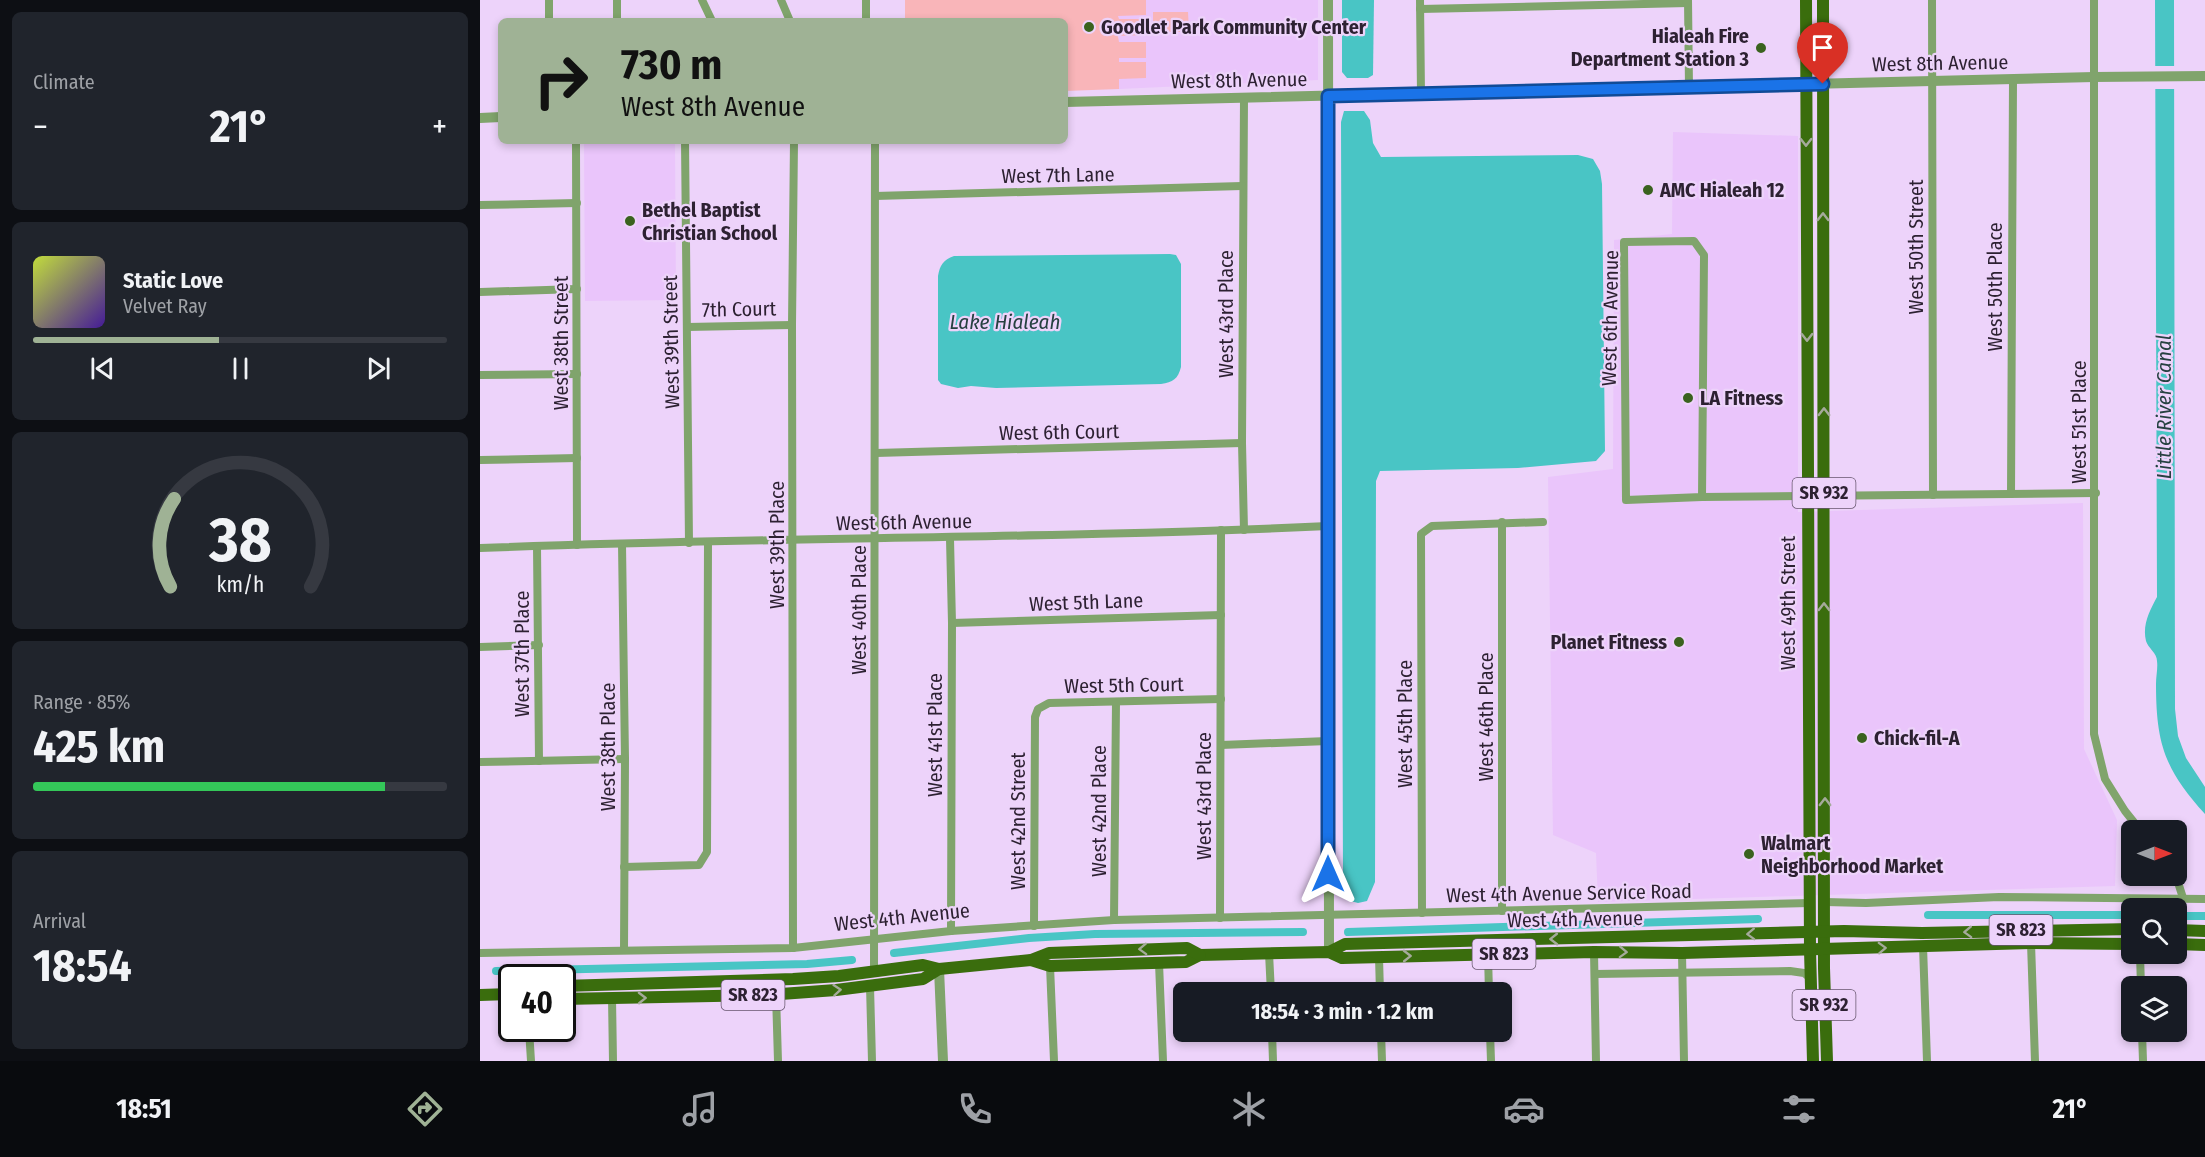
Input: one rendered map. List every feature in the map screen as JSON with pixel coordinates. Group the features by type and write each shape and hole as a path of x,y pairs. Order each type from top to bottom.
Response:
{"main road":[{"name":"West 49th Street","path":"1806,0 1810,978 1813,1061"},
{"name":"West 49th Street","path":"1822,4 1824,950 1827,1061"},
{"path":"1806,252 1813,285 1819,297 1823,299"},
{"path":"1807,299 1819,307 1823,345"},
{"name":"SR 823","path":"1824,932 1922,933 2121,929"},
{"path":"2031,943 2046,935 2083,935 2096,930"},
{"path":"2187,930 2205,931"},
{"name":"West 4th Avenue","path":"1031,960 1050,966 1159,963 1186,962 1200,955 1329,952 1346,944 1824,932"},
{"path":"1594,952 1603,941 1612,937"},
{"path":"1488,955 1495,945 1505,940"},
{"name":"SR 823","path":"1824,950 2031,943 2121,944"},
{"path":"2187,944 2205,945"},
{"name":"West 4th Avenue","path":"576,986 766,981 923,964 939,969 1031,960 1048,952 1187,948 1200,955"},
{"name":"West 4th Avenue","path":"1329,952 1342,958 1594,952 1824,950"},
{"name":"West 4th Avenue","path":"576,999 776,994 870,986 926,978 939,969"},
{"path":"612,998 616,988 624,984"},
{"path":"480,994 498,994"}],"street":[{"path":"549,0 549,18"},
{"path":"617,0 617,18"},
{"path":"702,0 711,18"},
{"path":"780,0 789,18"},
{"path":"866,0 866,18"},
{"path":"1328,0 1329,952"},
{"name":"West 50th Street","path":"1932,0 1933,495"},
{"name":"West 51st Place","path":"2094,0 2096,493 2094,734 2105,779 2132,820"},
{"path":"1421,94 1420,4 1688,2 1689,87"},
{"name":"West 8th Avenue","path":"1068,102 2205,76"},
{"name":"West 50th Place","path":"2011,494 2013,80"},
{"name":"West 43rd Place","path":"1244,98 1242,186 1244,530"},
{"path":"480,118 498,117"},
{"name":"West 38th Street","path":"576,144 577,545"},
{"name":"West 39th Street","path":"685,144 690,543"},
{"name":"West 39th Place","path":"793,948 794,144"},
{"name":"West 40th Place","path":"874,971 875,144"},
{"name":"West 7th Lane","path":"875,196 1242,186"},
{"path":"480,205 577,203"},
{"name":"West 6th Avenue","path":"1702,497 1704,255 1694,242 1624,242 1626,500 1702,497 2096,493"},
{"path":"480,292 577,289"},
{"name":"7th Court","path":"687,327 792,325"},
{"path":"480,375 577,374"},
{"name":"West 6th Court","path":"876,453 1242,443"},
{"path":"480,460 577,458"},
{"path":"1502,522 1543,522"},
{"name":"West 45th Place","path":"1422,913 1421,534 1432,526 1502,522"},
{"name":"West 46th Place","path":"1502,522 1502,911"},
{"name":"West 6th Avenue","path":"480,548 951,538 1328,526"},
{"name":"West 43rd Place","path":"1220,918 1221,530"},
{"name":"West 41st Place","path":"951,538 951,931"},
{"path":"624,867 699,865 707,852 708,542"},
{"name":"West 38th Place","path":"622,544 625,759 624,950"},
{"name":"West 37th Place","path":"537,546 539,761"},
{"name":"West 5th Lane","path":"952,623 1221,615"},
{"path":"480,647 539,645"},
{"name":"West 5th Court","path":"1035,717 1038,709 1048,703 1221,699"},
{"name":"West 42nd Place","path":"1114,920 1116,702"},
{"name":"West 42nd Street","path":"1034,926 1035,717"},
{"path":"1221,745 1328,741"},
{"path":"480,762 625,759"},
{"path":"1825,902 1999,897 2183,898 2179,886"},
{"path":"2187,898 2205,899"},
{"name":"West 4th Avenue Service Road","path":"1328,916 1810,903"},
{"name":"West 4th Avenue","path":"480,953 793,948 951,931 1114,920 1328,916"},
{"path":"2031,943 2035,1061"},
{"path":"1923,946 1927,1061"},
{"path":"1594,952 1596,1061"},
{"path":"1269,953 1270,982"},
{"path":"1682,953 1684,1061"},
{"path":"1488,955 1489,982"},
{"path":"1379,957 1380,982"},
{"path":"1159,963 1163,1061"},
{"path":"1050,966 1054,1061"},
{"path":"939,969 943,1061"},
{"path":"1595,974 1790,971 1810,978"},
{"path":"870,986 872,1061"},
{"path":"776,994 778,1061"},
{"path":"612,998 613,1061"},
{"path":"530,1042 531,1061"},
{"path":"1272,1042 1273,1061"},
{"path":"1381,1042 1382,1061"},
{"path":"1490,1042 1491,1061"},
{"path":"2142,1042 2143,1061"}],"shaded area":[{"path":"905,0 1146,0 1146,15 1118,16 1119,19 1146,19 1146,35 1118,36 1119,42 1146,42 1146,58 1119,58 1119,62 1146,62 1146,78 1119,79 1119,89 1068,91 1068,18 905,18"},
{"path":"1118,0 1318,0 1318,80 1119,89"},
{"path":"1153,12 1188,12 1189,32 1153,32"},
{"path":"1673,132 1798,136 1798,512 2083,503 2084,749 2117,820 2115,886 1598,902 1596,853 1553,835 1548,477 1613,469 1614,240 1672,234"},
{"name":"Bethel Baptist Christian School","path":"584,144 675,144 676,300 585,301"}],"water":[{"path":"1342,0 1374,0 1373,75 1368,78 1347,78 1342,72"},
{"name":"Little River Canal","path":"2155,0 2174,0 2175,709 2178,736 2186,758 2205,787 2205,814 2180,784 2166,755 2161,740 2156,705 2157,658 2147,644 2145,635 2147,618 2157,597"},
{"path":"1344,111 1364,111 1370,120 1373,143 1381,157 1578,155 1593,159 1600,171 1602,184 1605,451 1596,461 1518,468 1380,471 1376,481 1375,882 1367,901 1358,903 1347,900 1343,891 1341,122"},
{"name":"Lake Hialeah","path":"1176,255 1181,264 1181,367 1177,377 1172,381 1161,384 958,388 941,384 938,380 938,276 947,259 954,256"}],"pier":[{"path":"2152,66 2177,66 2177,89 2152,89"}],"waterway":[{"path":"1928,915 2121,915"},
{"path":"2187,916 2205,916"},
{"path":"1348,932 1758,919"},
{"path":"894,953 1029,938 1095,934 1303,932"},
{"path":"496,971 807,964 852,960"}],"place":[{"name":"Goodlet Park Community Center","path":"1089,27"},
{"name":"Hialeah Fire Department Station 3","path":"1761,48"},
{"name":"AMC Hialeah 12","path":"1648,190"},
{"name":"Bethel Baptist Christian School","path":"630,221"},
{"name":"LA Fitness","path":"1688,398"},
{"name":"Planet Fitness","path":"1679,642"},
{"name":"Chick-fil-A","path":"1862,738"},
{"name":"Walmart Neighborhood Market","path":"1749,854"}],"route":[{"path":"1328,874 1328,96 1823,84"}]}
